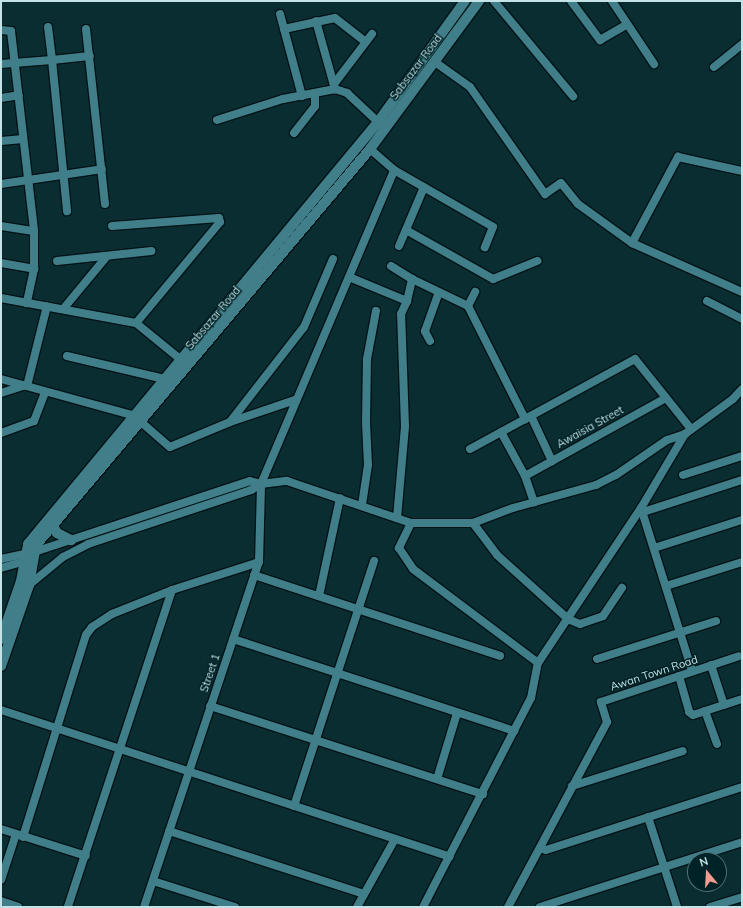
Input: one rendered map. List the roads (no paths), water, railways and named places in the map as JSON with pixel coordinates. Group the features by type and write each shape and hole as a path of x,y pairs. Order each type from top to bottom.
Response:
{"street":[{"path":"1,639 29,556 28,544 138,419 164,379 180,359 378,122 465,1"},
{"name":"Sabsazar Road","path":"1,666 29,585 29,556 138,419 188,366 370,149 479,1"},
{"path":"494,1 573,96"},
{"path":"571,1 600,40 626,25"},
{"path":"612,1 626,25 654,64"},
{"path":"280,14 302,96"},
{"path":"284,29 335,18 366,42"},
{"path":"316,21 334,87 347,93 378,122"},
{"path":"48,27 67,211"},
{"path":"86,29 105,204"},
{"path":"1,30 12,31 27,180 34,231 34,269 27,302"},
{"path":"218,120 334,87 372,34"},
{"path":"714,67 742,44"},
{"path":"1,64 90,56"},
{"path":"435,62 470,87 545,194 561,183 578,204 632,243 742,292"},
{"path":"294,133 315,106 315,93"},
{"path":"1,98 19,95"},
{"path":"1,141 23,139"},
{"path":"370,149 394,170 493,227 485,247"},
{"path":"632,243 678,157 742,171"},
{"path":"1,184 102,169"},
{"name":"Street 1","path":"144,907 259,562 261,484 295,400 394,170"},
{"path":"399,246 424,187"},
{"path":"112,226 219,218 220,222 136,323"},
{"path":"1,226 34,231"},
{"path":"406,230 493,279 536,261"},
{"path":"57,261 151,251"},
{"path":"64,308 107,256"},
{"path":"230,422 304,327 333,259"},
{"path":"1,263 34,269"},
{"path":"392,266 412,279 468,306 552,461"},
{"path":"349,277 407,301"},
{"path":"397,518 405,426 401,314 407,301 412,279"},
{"path":"430,341 426,331 439,292"},
{"path":"468,306 475,292"},
{"path":"1,298 64,308 136,323 188,366"},
{"path":"707,301 742,319"},
{"path":"25,386 47,306"},
{"path":"362,505 368,465 366,422 367,360 376,311"},
{"path":"208,325 216,332"},
{"path":"66,356 164,379"},
{"path":"470,449 635,359 666,398 688,432"},
{"path":"1,380 138,419 170,447 230,422 295,400"},
{"path":"1,393 25,386"},
{"path":"1,568 71,540 250,481 261,484 287,481 362,505 411,523 473,523 534,502 596,485 616,475 667,440 688,432 733,399 742,389"},
{"path":"1,433 34,421 45,392"},
{"name":"Awaisia Street","path":"525,476 666,398"},
{"path":"501,432 525,476 534,502"},
{"path":"423,907 483,794 531,698 538,663 642,510 688,432"},
{"path":"683,475 742,456"},
{"path":"642,510 742,480"},
{"path":"29,585 63,557 88,544 251,490 261,484"},
{"path":"319,596 340,498"},
{"path":"642,510 692,671"},
{"path":"654,548 742,520"},
{"path":"411,523 399,548 412,568 538,663"},
{"path":"473,523 497,556 568,619 580,624 603,616 622,588"},
{"path":"53,526 57,533 71,540"},
{"path":"1,559 29,556"},
{"path":"294,806 314,740 374,561"},
{"path":"1,880 20,835 58,728 86,635 92,627 112,614 172,590 259,562"},
{"path":"666,586 742,562"},
{"path":"254,575 500,656"},
{"path":"68,907 121,750 172,590"},
{"path":"597,659 716,621"},
{"path":"233,639 514,731"},
{"name":"Awan Town Road","path":"572,786 607,722 601,702 739,656"},
{"path":"711,665 724,705"},
{"path":"679,676 689,712 693,715 742,699"},
{"path":"210,706 483,794"},
{"path":"1,710 188,773 450,857"},
{"path":"705,711 717,744"},
{"path":"437,779 457,713"},
{"path":"508,907 572,786 684,751"},
{"path":"540,848 546,850 742,787"},
{"path":"648,817 677,907"},
{"path":"1,829 86,856"},
{"path":"170,831 364,894"},
{"path":"356,907 395,839"},
{"path":"540,907 742,842"},
{"path":"153,881 234,907"},
{"path":"710,907 742,897"},
{"path":"1,901 18,907"}]}
